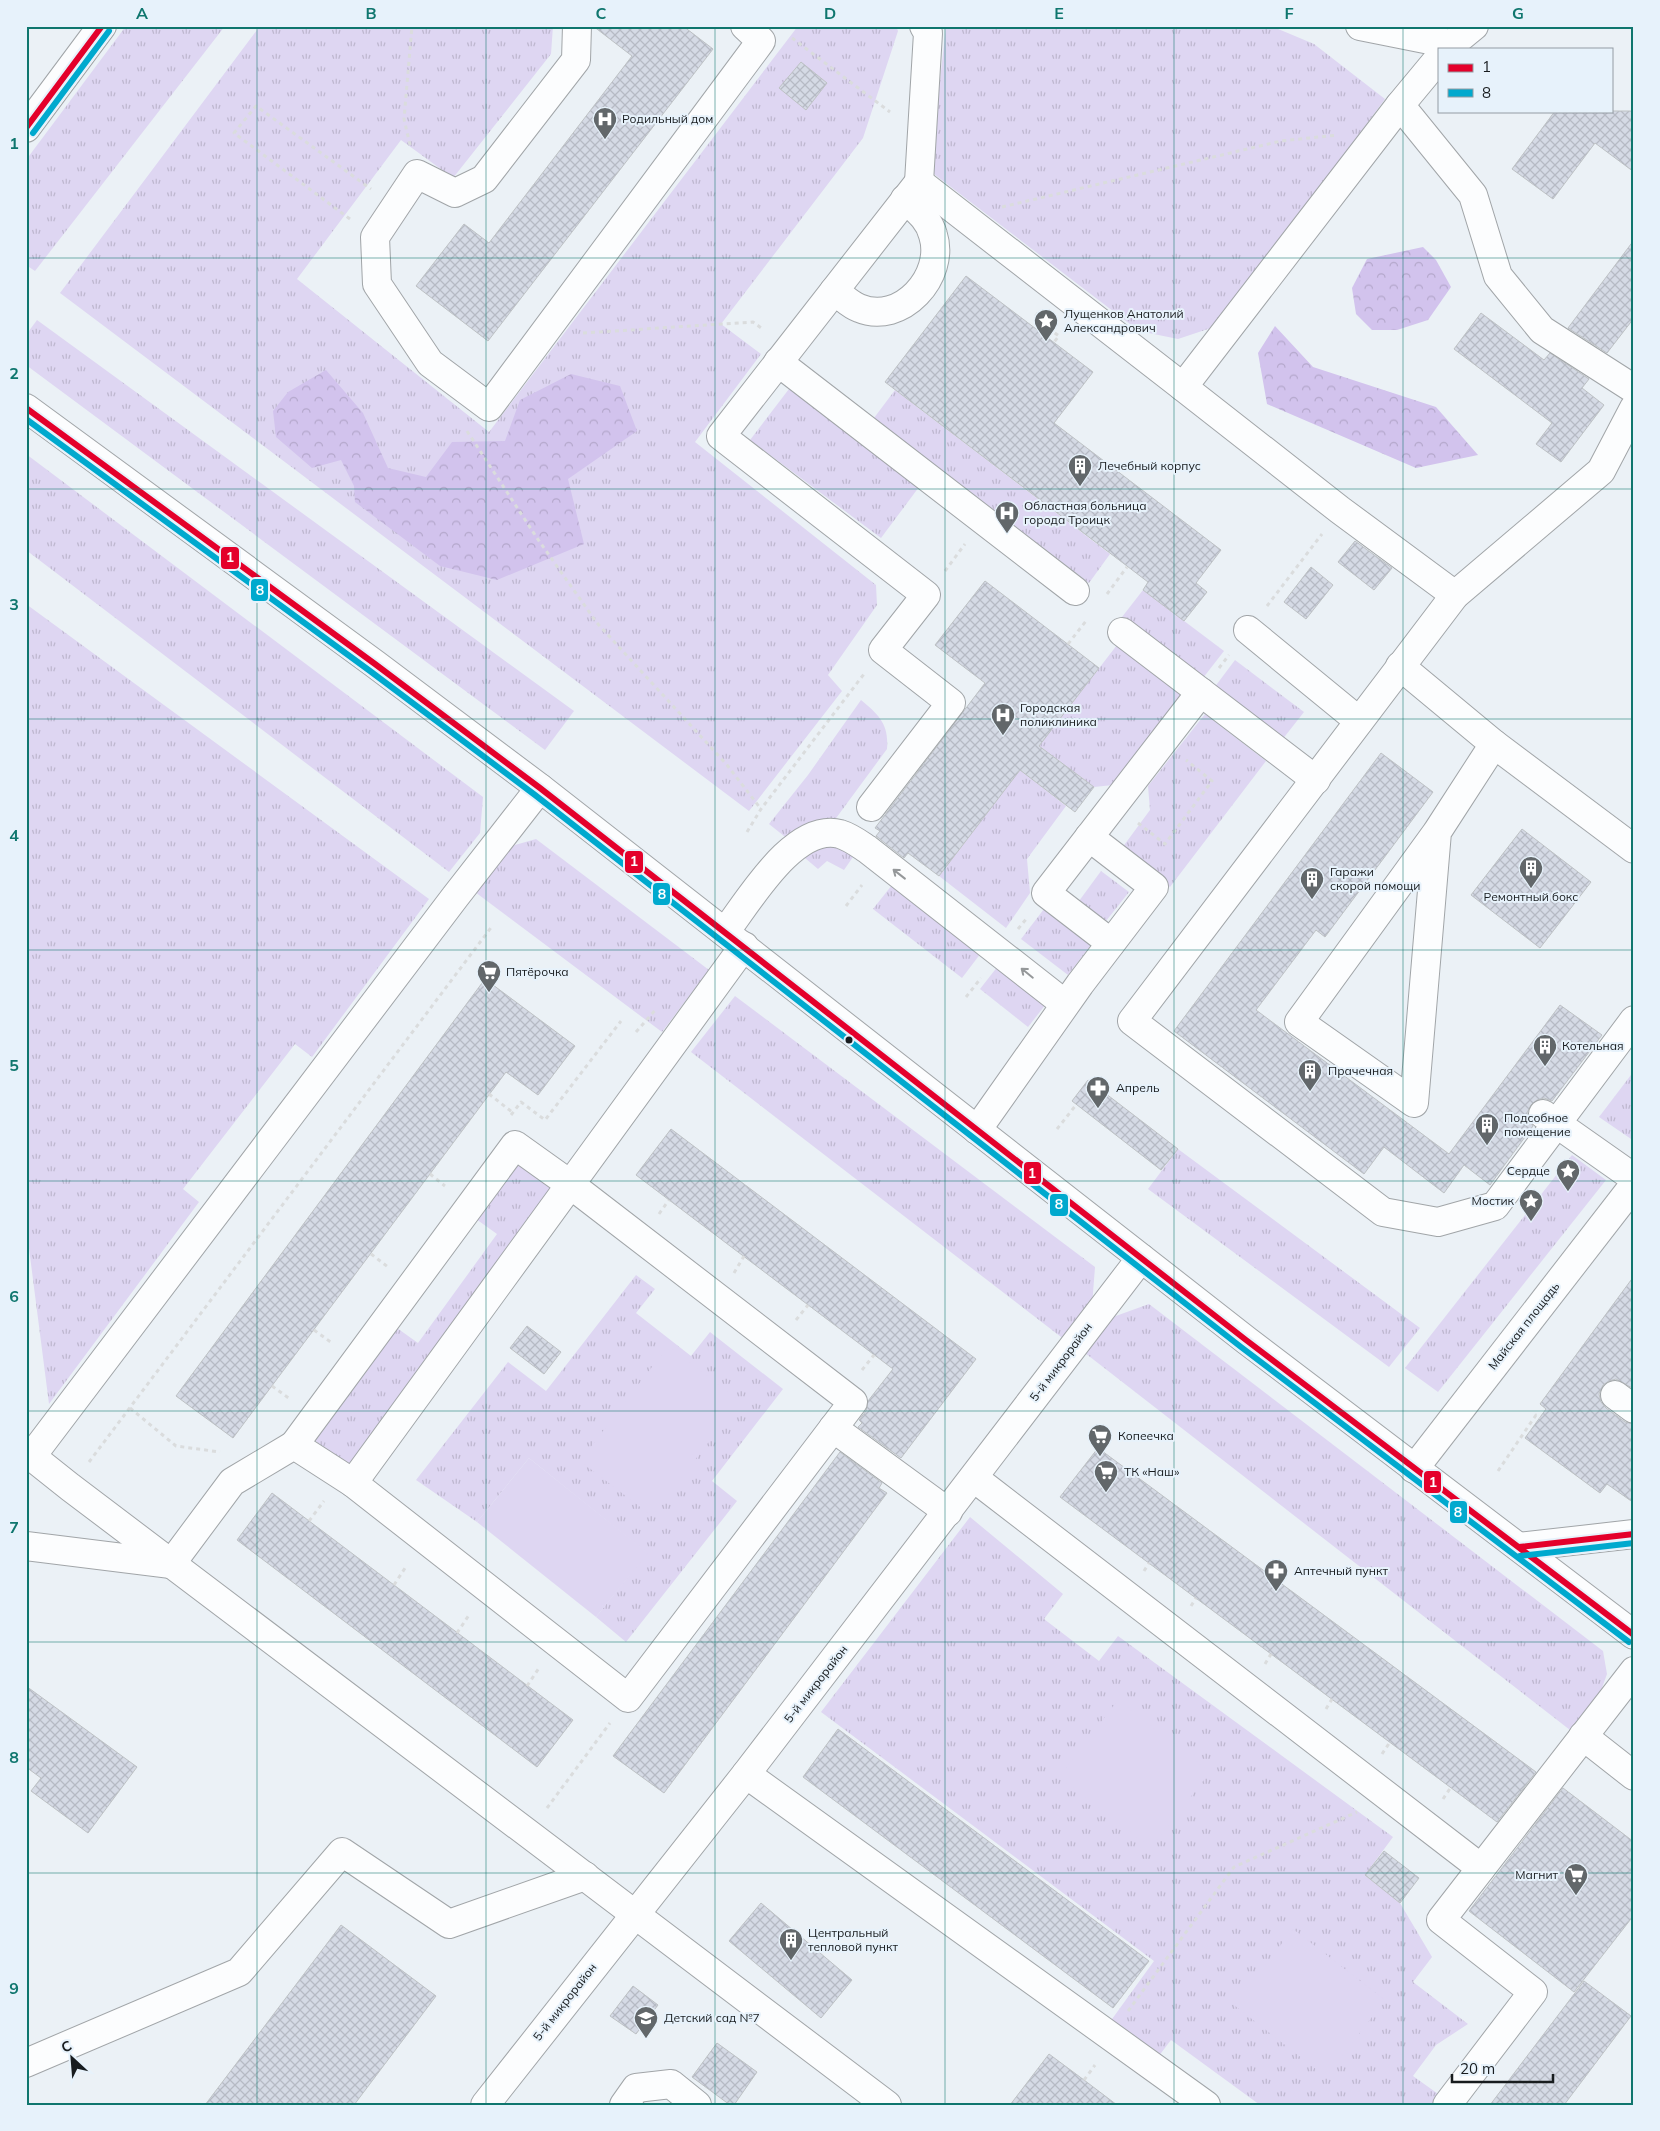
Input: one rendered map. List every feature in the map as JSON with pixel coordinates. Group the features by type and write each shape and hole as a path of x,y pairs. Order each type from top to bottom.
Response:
{"street":[{"path":"26,128 102,26"},
{"path":"577,26 576,60 484,179 455,193 417,174 375,237 377,284 430,363 489,407 761,41 745,26"},
{"path":"871,807 951,703 883,650 926,595 721,436 912,191 928,33 924,26"},
{"path":"1360,26 1438,48"},
{"path":"1447,48 1474,26"},
{"path":"1183,387 1400,105 1438,59"},
{"path":"1400,105 1473,195 1498,276 1542,330 1634,389"},
{"path":"912,191 963,216 1340,510 1455,596"},
{"path":"834,291 859,308 877,311 895,308 911,300 924,287 932,272 936,254 934,236 912,191"},
{"path":"784,355 984,520 1075,591"},
{"path":"26,408 375,664 540,788 1141,1258 1414,1469 1634,1635"},
{"path":"1634,408 1601,470 1455,596 1132,1021 1383,1212 1438,1222 1495,1206 1550,1119 1634,1020"},
{"path":"1248,630 1360,721"},
{"path":"1122,632 1316,780"},
{"path":"1400,666 1494,744 1634,848"},
{"path":"1111,943 1046,893 1201,692"},
{"path":"1437,832 1414,1103 1299,1022 1437,832 1494,744"},
{"path":"540,788 29,1455 634,1914 877,2102"},
{"path":"353,1483 571,1185 664,1054 735,939 782,857 808,838 822,833 838,834 853,840 1065,1004"},
{"path":"977,1130 1065,1004 1154,887 1089,837"},
{"path":"1550,1119 1634,1178"},
{"path":"171,1564 232,1482 294,1445 515,1146 571,1185 853,1402 628,1698 353,1483 294,1445"},
{"name":"Майская площадь","path":"1414,1469 1634,1185"},
{"name":"5-й микрорайон","path":"485,2105 746,1774 1141,1258"},
{"path":"833,1428 948,1512"},
{"path":"974,1478 1481,1868"},
{"path":"1519,1547 1634,1534"},
{"path":"26,1546 171,1564"},
{"path":"1447,2105 1533,1992 1441,1920 1634,1670"},
{"path":"1583,1736 1634,1776"},
{"path":"746,1774 1206,2105"},
{"path":"26,2063 239,1972 342,1852 449,1924 584,1876"},
{"path":"624,2105 636,2088 671,2084 697,2105"}],"path":[{"path":"412,26 404,119 417,174"},
{"path":"788,35 889,110"},
{"path":"375,237 234,133 256,106 395,207"},
{"path":"963,216 1281,141 1382,130"},
{"path":"542,335 753,322 784,355"},
{"path":"462,422 526,521 597,623 727,765 761,809"},
{"path":"1201,692 1340,510"},
{"path":"926,595 984,520"},
{"path":"747,832 761,809 883,650"},
{"path":"1114,804 1165,844 1212,781 1162,742"},
{"path":"70,1487 493,925"},
{"path":"489,1094 512,1112"},
{"path":"1057,1128 1076,1105"},
{"path":"1498,1470 1536,1415 1540,1418"},
{"path":"528,1834 628,1698"},
{"path":"1110,2036 1234,1867 1389,1798"}],"green space":[{"path":"126,26 225,26 35,271 26,265 26,160"},
{"path":"260,26 553,26 551,54 453,178 401,140 297,279 489,432 798,26 896,26 898,31 863,138 721,324 761,354 695,442 876,585 877,605 828,675 842,691 749,811 60,293"},
{"path":"946,26 1271,26 1314,44 1385,99 1217,326 1178,339 1139,331 930,171"},
{"path":"1423,247 1436,260 1451,287 1428,320 1397,330 1372,330 1356,314 1352,288 1367,259"},
{"path":"37,320 574,711 545,750 26,365 26,335"},
{"path":"1275,326 1313,367 1436,407 1478,455 1416,468 1267,404 1258,353"},
{"path":"326,370 363,413 388,468 426,477 452,442 505,441 520,400 571,374 620,386 637,431 568,479 584,544 497,580 440,566 355,502 354,486 341,460 312,468 276,437 273,411 288,392"},
{"path":"789,389 919,487 881,538 750,440"},
{"path":"895,390 1110,554 1089,583 874,418"},
{"path":"26,454 483,797 480,833 449,872 26,550"},
{"path":"1143,590 1224,651 1203,678 1122,617"},
{"path":"26,604 429,899 312,1057 295,1044 183,1189 199,1202 49,1404 26,1225"},
{"path":"1117,645 1184,697 1113,785 1094,787 1039,746"},
{"path":"1235,660 1304,712 1282,740 1214,688"},
{"path":"861,700 882,721 886,733 887,749 831,825 789,840 769,824 808,775"},
{"path":"1205,714 1266,761 1170,887 1122,848 1150,810 1148,786"},
{"path":"1020,770 1066,806 1027,859 1030,893 1006,928 939,876"},
{"path":"536,839 709,970 662,1032 475,892 504,848"},
{"path":"831,843 855,854 844,870 827,861 818,869 799,853"},
{"path":"1101,871 1129,892 1106,921 1079,901"},
{"path":"892,885 981,953 962,978 873,909"},
{"path":"1044,909 1091,945 1068,975 1021,939"},
{"path":"998,966 1046,1004 1028,1027 980,989"},
{"path":"735,996 1095,1267 1092,1306 1065,1340 691,1052"},
{"path":"1634,1071 1634,1141 1599,1117"},
{"path":"1178,1149 1420,1328 1389,1367 1148,1189"},
{"path":"1572,1155 1606,1180 1438,1392 1405,1368"},
{"path":"518,1161 557,1189 353,1469 314,1440 397,1328 418,1343 497,1234 476,1219"},
{"path":"636,1275 655,1289 636,1313 691,1356 710,1332 783,1389 712,1481 737,1501 626,1642 596,1617 647,1553 529,1458 477,1522 416,1480 508,1362 546,1391"},
{"path":"1149,1304 1603,1651 1607,1674 1598,1699 1570,1730 1085,1353 1113,1317"},
{"path":"668,1346 740,1401 652,1516 580,1461"},
{"path":"529,1458 648,1553 596,1617 477,1522"},
{"path":"970,1517 1063,1594 1044,1619 1099,1661 1118,1636 1393,1837 1365,1875 1400,1903 1432,1957 1413,1982 1468,2024 1436,2045 1413,2076 1441,2096 1435,2105 1260,2105 1171,2040 1155,2061 1107,2026 1154,1961 821,1712"},
{"path":"1118,1700 1210,1772 1151,1848 1059,1777"},
{"path":"1293,1929 1385,2000 1326,2077 1234,2005"}],"building":[{"name":"Родильный дом","path":"593,26 683,26 713,49 488,341 416,286 464,224 489,243 632,56"},
{"path":"801,62 827,83 806,110 779,88"},
{"path":"1634,111 1634,172 1595,143 1553,199 1512,169 1554,112"},
{"path":"1634,240 1634,318 1607,353 1568,328"},
{"name":"Лечебный корпус","path":"966,276 1093,372 1054,423 1221,550 1196,583 1207,592 1184,621 1143,590 1148,582 885,382"},
{"path":"1481,313 1544,360 1550,353 1589,379 1582,388 1604,405 1561,462 1536,444 1552,423 1454,349"},
{"path":"1355,541 1392,568 1374,590 1338,562"},
{"path":"1311,567 1333,585 1306,619 1284,602"},
{"path":"985,581 1099,668 1039,746 1094,787 1075,812 1020,770 939,876 908,853 904,858 876,836 880,831 875,828 985,683 935,645"},
{"path":"1381,753 1433,792 1325,937 1316,930 1256,1010 1449,1154 1560,1005 1602,1035 1552,1101 1544,1098 1537,1100 1531,1105 1527,1113 1533,1126 1490,1185 1464,1165 1444,1193 1384,1147 1364,1174 1174,1031"},
{"name":"Ремонтный бокс","path":"1522,829 1591,882 1540,948 1471,895"},
{"path":"485,979 575,1046 538,1095 506,1072 233,1438 176,1396"},
{"path":"1088,1080 1178,1149 1161,1170 1072,1101"},
{"path":"671,1129 976,1359 901,1458 858,1427 862,1423 859,1420 866,1411 868,1401 893,1369 636,1175"},
{"path":"1634,1276 1634,1389 1616,1379 1603,1385 1599,1394 1601,1402 1606,1408 1625,1422 1634,1424 1634,1503 1607,1484 1600,1493 1525,1438 1546,1409 1540,1404"},
{"path":"527,1326 561,1352 544,1374 510,1348"},
{"path":"1098,1448 1536,1772 1497,1822 1060,1497"},
{"path":"840,1452 882,1483 879,1488 887,1493 664,1793 613,1756"},
{"path":"272,1493 573,1720 537,1767 237,1540"},
{"path":"26,1686 137,1767 88,1833 31,1791 41,1778 26,1767"},
{"path":"838,1729 1149,1961 1113,2008 803,1777"},
{"path":"1563,1788 1634,1842 1634,1915 1574,1992 1469,1911"},
{"path":"1384,1851 1419,1878 1400,1903 1365,1875"},
{"name":"Центральный тепловой пункт","path":"761,1903 852,1980 821,2018 729,1941"},
{"path":"341,1925 436,1996 354,2105 205,2105"},
{"path":"1584,1981 1631,2016 1564,2105 1490,2105"},
{"path":"633,1986 658,2005 636,2034 610,2016"},
{"path":"717,2043 757,2072 734,2105 730,2105 692,2077"},
{"path":"1049,2054 1084,2080 1117,2105 1010,2105"}],"transit line":[{"name":"1","path":"26,128 102,26"},
{"name":"8","path":"33,133 109,31"},
{"name":"1","path":"26,408 375,664 540,788 1246,1340 1634,1635"},
{"name":"8","path":"26,419 370,671 535,795 1241,1347 1629,1642"},
{"name":"1","path":"1519,1547 1634,1534"},
{"name":"8","path":"1520,1556 1634,1543"}],"place":[{"name":"Родильный дом","path":"605,140"},
{"name":"Лущенков Анатолий Александрович","path":"1046,342"},
{"name":"Лечебный корпус","path":"1080,487"},
{"name":"Областная больница города Троицк","path":"1007,534"},
{"name":"Городская поликлиника","path":"1003,736"},
{"name":"Ремонтный бокс","path":"1531,889"},
{"name":"Гаражи скорой помощи","path":"1312,900"},
{"name":"Пятёрочка","path":"489,993"},
{"name":"Котельная","path":"1545,1067"},
{"name":"Прачечная","path":"1310,1092"},
{"name":"Апрель","path":"1098,1109"},
{"name":"Подсобное помещение","path":"1487,1146"},
{"name":"Сердце","path":"1568,1192"},
{"name":"Мостик","path":"1531,1222"},
{"name":"Копеечка","path":"1100,1457"},
{"name":"ТК «Наш»","path":"1106,1493"},
{"name":"Аптечный пункт","path":"1276,1592"},
{"name":"Магнит","path":"1576,1896"},
{"name":"Центральный тепловой пункт","path":"791,1961"},
{"name":"Детский сад №7","path":"646,2039"}]}
